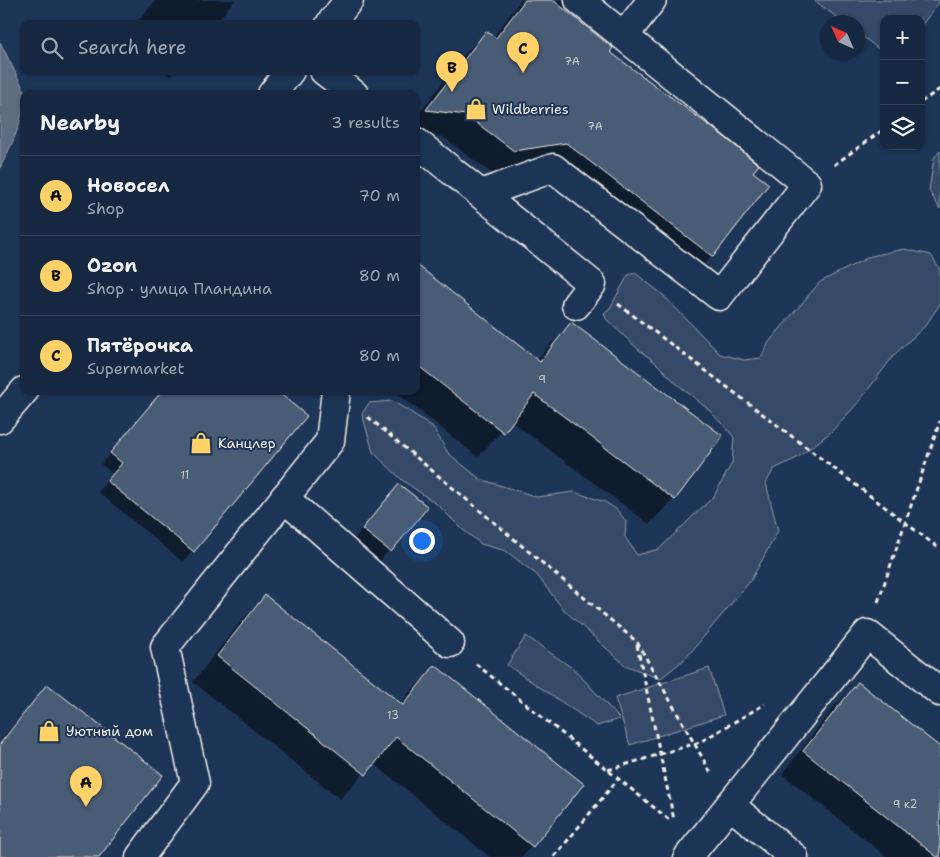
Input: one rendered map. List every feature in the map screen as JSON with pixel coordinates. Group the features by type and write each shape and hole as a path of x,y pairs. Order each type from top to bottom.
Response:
{"street":[{"path":"333,20 350,0"},
{"path":"482,194 553,168 719,296 807,184 579,0"},
{"path":"624,36 652,0"},
{"path":"275,90 287,75"},
{"path":"329,75 349,90"},
{"path":"420,145 482,194 584,295"},
{"path":"0,420 21,395"},
{"path":"140,857 196,783 165,646 330,441 336,395"},
{"path":"284,498 450,643"},
{"path":"688,857 867,634 940,692"},
{"path":"730,805 794,857"}],"path":[{"path":"925,99 940,89"},
{"path":"807,184 880,132"},
{"path":"584,295 940,549"},
{"path":"367,416 637,642 730,805"},
{"path":"867,634 940,420"},
{"path":"450,643 674,824 637,642"},
{"path":"608,770 700,742 768,702"},
{"path":"554,857 618,779"}],"shaded area":[{"path":"814,0 940,0 925,21 925,15 880,15 880,50 865,38 865,15 834,15"},
{"path":"0,42 24,90 20,90 20,120 0,168"},
{"path":"940,151 940,209 929,191 934,158"},
{"path":"904,249 931,255 940,270 940,304 925,326 894,355 858,403 831,432 797,458 774,469 766,483 778,531 751,580 686,658 660,679 625,665 563,609 537,575 506,551 481,544 462,529 438,505 402,480 373,452 362,414 369,403 392,401 433,427 448,453 480,479 537,497 574,492 605,502 616,509 626,521 625,537 637,555 659,549 714,496 732,463 734,437 709,410 676,383 606,319 604,313 610,308 628,275 635,273 662,294 720,354 744,360 761,358 769,342 820,282 871,256"},
{"path":"526,636 575,670 620,719 597,726 507,665"},
{"path":"709,668 724,715 630,745 615,698"}],"building":[{"path":"525,0 553,0 613,48 610,52 722,135 759,165 753,172 769,184 713,257 566,143 514,151 466,115 426,110 486,31 496,38"},
{"path":"420,267 540,362 571,322 723,436 675,500 534,394 504,433 420,367"},
{"path":"159,395 282,395 307,416 194,552 107,481 122,463 110,453"},
{"path":"399,484 428,507 391,552 362,529"},
{"path":"265,595 403,705 435,665 584,784 533,847 396,737 366,775 217,656"},
{"path":"858,682 940,747 940,857 937,857 803,751"},
{"path":"47,684 163,775 99,857 0,857 0,744"}],"place":[{"name":"Пятёрочка","path":"523,73"},
{"name":"Ozon","path":"452,92"},
{"name":"Wildberries","path":"476,109"},
{"name":"Канцлер","path":"201,443"},
{"name":"Уютный дом","path":"49,731"},
{"name":"Новосел","path":"86,807"}]}
